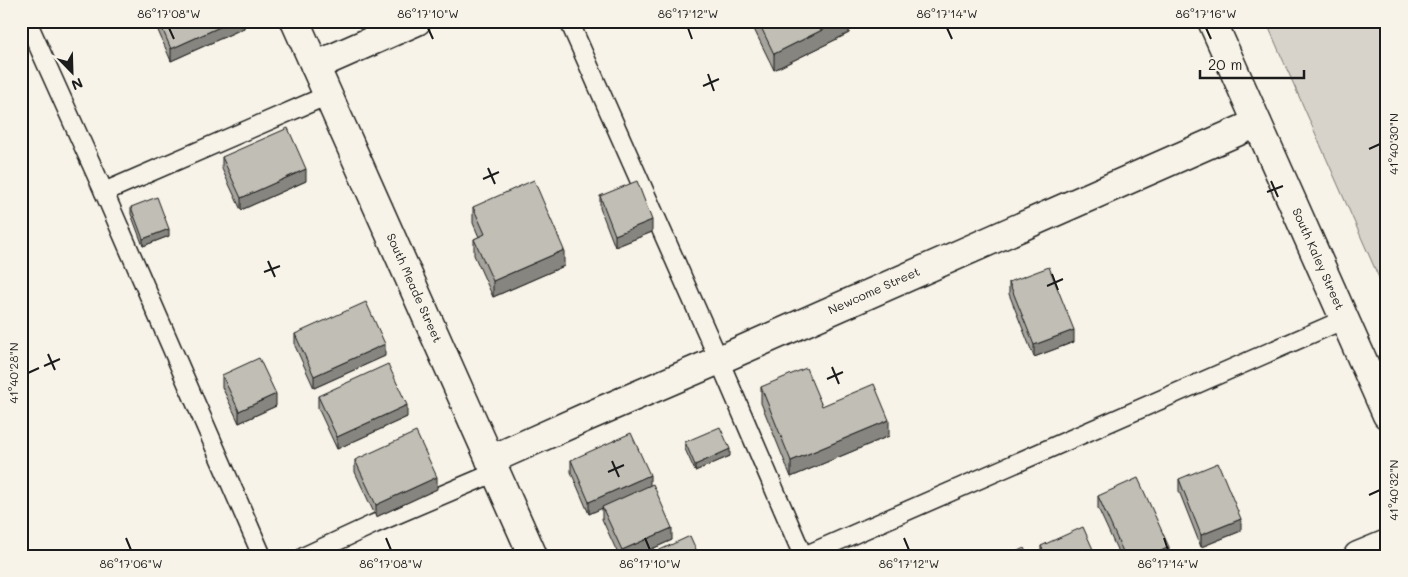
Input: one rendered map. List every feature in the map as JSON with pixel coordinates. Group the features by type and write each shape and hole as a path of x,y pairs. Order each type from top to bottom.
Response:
{"street":[{"name":"South Meade Street","path":"295,21 533,556"},
{"path":"315,66 417,21"},
{"name":"South Kaley Street","path":"1212,21 1387,414"},
{"name":"Newcome Street","path":"493,466 584,418 1257,123"},
{"path":"1358,556 1387,544"}],"lane":[{"path":"27,21 104,192 262,556"},
{"path":"568,21 719,360 803,556 1344,319"},
{"path":"104,192 328,95"},
{"path":"305,556 493,466"}],"shaded area":[{"path":"1266,21 1387,21 1387,296 1279,51"}],"building":[{"path":"159,21 233,21 171,49"},
{"path":"758,21 840,21 774,54"},
{"path":"288,128 306,169 241,198 222,157"},
{"path":"534,180 564,250 493,281 474,239 485,234 473,207"},
{"path":"637,181 652,220 615,235 600,196"},
{"path":"157,197 169,229 143,239 131,207"},
{"path":"1049,267 1074,330 1034,345 1009,282"},
{"path":"366,302 385,344 314,376 295,334"},
{"path":"259,358 276,394 239,411 222,375"},
{"path":"388,364 407,405 337,437 318,396"},
{"path":"806,368 822,406 874,384 889,420 791,461 761,387"},
{"path":"720,427 730,449 695,465 685,442"},
{"path":"416,432 437,477 376,505 355,460"},
{"path":"631,433 650,475 589,502 571,460"},
{"path":"1218,463 1241,519 1201,535 1179,479"},
{"path":"1138,478 1169,547 1151,556 1125,556 1098,496"},
{"path":"653,484 672,528 622,550 602,507"},
{"path":"1083,527 1096,556 1046,556 1041,546"},
{"path":"690,536 699,556 647,556"},
{"path":"1024,548 1028,556 1008,556"}]}
